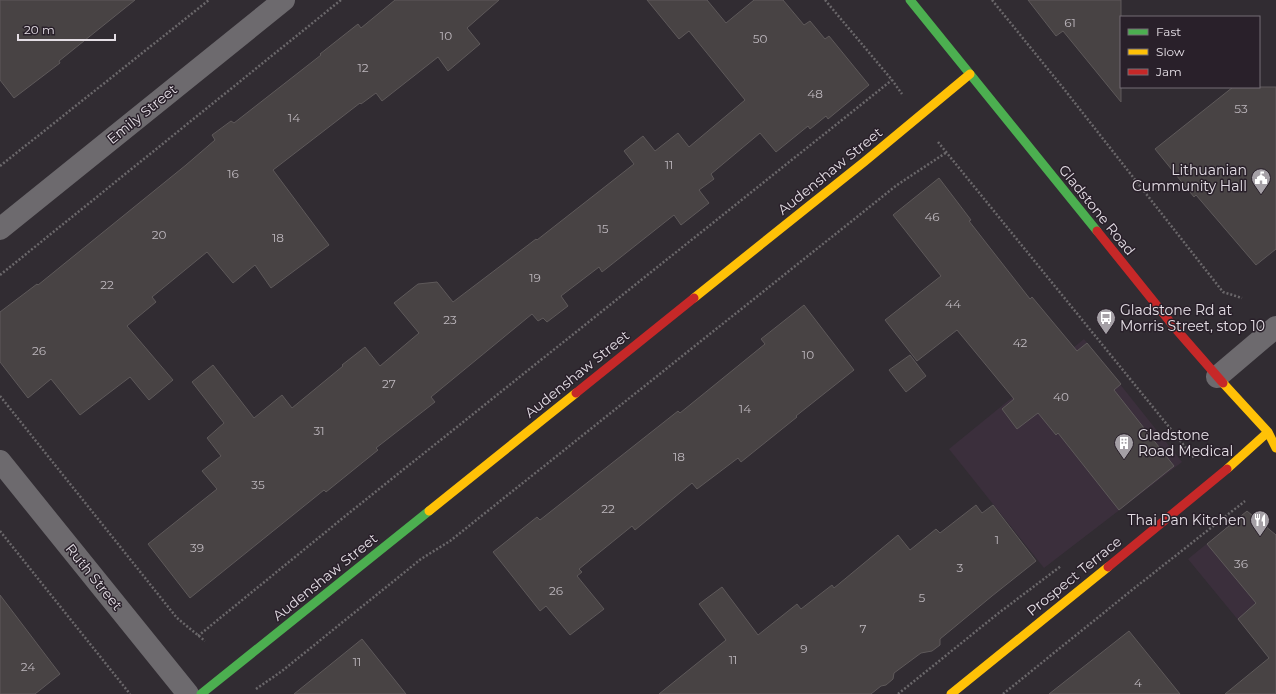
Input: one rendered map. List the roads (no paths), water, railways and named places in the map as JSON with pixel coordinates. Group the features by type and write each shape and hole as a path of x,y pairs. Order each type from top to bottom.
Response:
{"street":[{"name":"Emily Street","path":"0,228 284,0"},
{"name":"Gladstone Road","path":"910,0 1175,328 1217,377 1272,433 1276,448"},
{"name":"Audenshaw Street","path":"201,694 864,162 970,74"},
{"path":"1217,377 1276,327"},
{"name":"Prospect Terrace","path":"951,694 1272,433"},
{"name":"Ruth Street","path":"0,461 188,694"}],"place":[{"name":"Lithuanian Cummunity Hall","path":"1261,195"},
{"name":"Gladstone Rd at Morris Street, stop 10","path":"1106,335"},
{"name":"Gladstone Road Medical","path":"1124,460"},
{"name":"Thai Pan Kitchen","path":"1260,537"}]}
